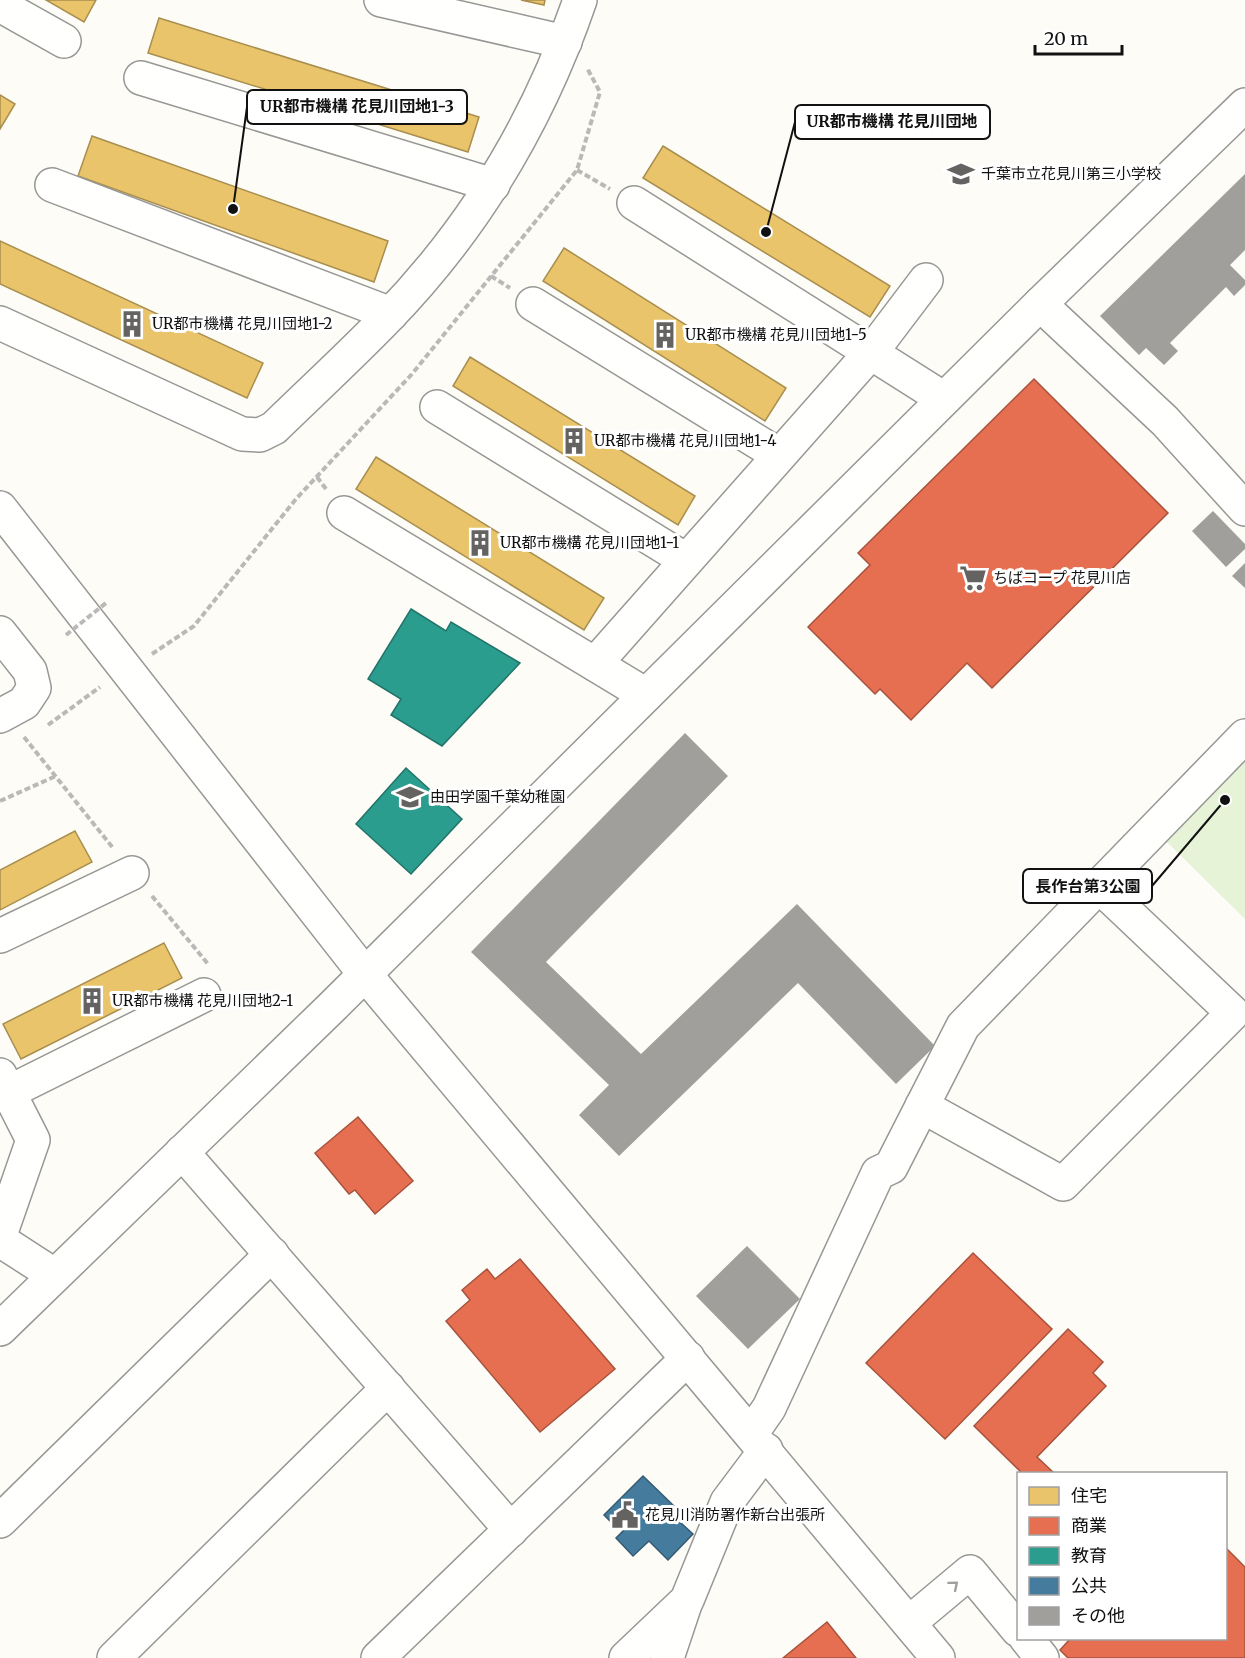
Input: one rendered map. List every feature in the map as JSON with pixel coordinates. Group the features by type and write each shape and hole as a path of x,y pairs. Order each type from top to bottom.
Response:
{"street":[{"path":"381,0 574,50"},
{"path":"0,322 242,434 260,435 274,428 391,314 448,249 493,185 537,106 574,50 580,0"},
{"path":"0,5 64,41"},
{"path":"141,78 493,185"},
{"path":"0,1329 364,973 1040,304 1245,105"},
{"path":"52,185 391,314"},
{"path":"633,203 944,399"},
{"path":"595,664 871,352 926,280"},
{"path":"533,304 779,455"},
{"path":"1040,304 1165,421 1245,509"},
{"path":"437,406 686,560"},
{"path":"0,508 364,973 938,1658"},
{"path":"344,513 646,695"},
{"path":"0,633 30,670 34,688 24,703 0,716"},
{"path":"667,1658 687,1600 727,1502 758,1442 770,1408 878,1173 891,1167 963,1026 1245,736"},
{"path":"0,936 132,873"},
{"path":"922,1106 1063,1184 1233,1013 1100,886"},
{"path":"54,1275 1,1228 33,1140 4,1083 204,995"},
{"path":"182,1152 511,1530"},
{"path":"0,1521 272,1254"},
{"path":"378,1658 688,1358"},
{"path":"114,1658 388,1388"},
{"path":"909,1623 970,1572 1017,1629"},
{"path":"626,1658 687,1600"},
{"path":"1028,1640 1042,1658"}],"path":[{"path":"149,657 194,626 296,500 412,374 578,170 600,92 574,50"},
{"path":"66,635 106,603"},
{"path":"46,727 104,685"},
{"path":"27,740 37,734"},
{"path":"0,801 56,776"}],"green space":[{"path":"1245,760 1245,919 1166,841"}],"building: 住宅":[{"path":"46,0 96,0 84,22"},
{"path":"521,0 545,0 544,5"},
{"path":"159,18 479,117 468,152 148,53"},
{"path":"0,95 15,104 0,129"},
{"path":"92,136 388,241 374,282 78,176"},
{"path":"663,146 890,286 870,317 643,178"},
{"name":"UR都市機構 花見川団地1-2","path":"0,241 263,363 247,398 0,284"},
{"name":"UR都市機構 花見川団地1-5","path":"564,248 786,388 765,421 543,281"},
{"name":"UR都市機構 花見川団地1-4","path":"470,357 695,496 678,525 453,386"},
{"name":"UR都市機構 花見川団地1-1","path":"376,457 604,598 584,630 356,489"},
{"path":"75,831 92,862 0,910 0,870"},
{"name":"UR都市機構 花見川団地2-1","path":"164,943 182,978 21,1059 3,1024"}],"building: 商業":[{"path":"1034,379 1168,513 992,688 967,663 911,720 880,689 875,694 808,627 870,565 858,553"},
{"path":"358,1117 413,1181 375,1214 355,1190 349,1194 315,1153"},
{"path":"973,1253 1052,1329 945,1439 866,1363"},
{"path":"520,1259 615,1369 540,1432 446,1321 470,1300 462,1290 487,1269 495,1279"},
{"path":"1068,1329 1103,1362 1093,1373 1106,1386 1037,1457 1053,1472 1021,1472 974,1426"},
{"path":"1227,1549 1245,1567 1245,1658 1068,1658 1060,1650 1069,1640 1227,1640"},
{"path":"827,1622 856,1658 783,1658"}],"building: 教育":[{"path":"411,609 446,631 451,622 520,663 442,746 391,715 401,699 368,679"},
{"path":"406,768 462,819 411,874 356,824"}],"building: 公共":[{"path":"643,1476 674,1506 669,1512 693,1534 668,1560 649,1541 633,1556 616,1538 631,1523 623,1515 614,1525 604,1515"}],"building: その他":[{"path":"1245,174 1245,250 1230,265 1245,280 1245,285 1234,296 1226,287 1170,343 1178,351 1164,365 1146,348 1139,355 1100,316"},
{"path":"1213,511 1245,544 1245,549 1226,567 1192,531"},
{"path":"1245,563 1245,588 1232,576"},
{"path":"685,733 728,776 546,962 641,1054 797,904 935,1046 896,1084 798,983 619,1156 579,1115 609,1085 471,952"},
{"path":"747,1246 800,1299 748,1349 696,1296"}],"place":[{"name":"千葉市立花見川第三小学校","path":"961,174"},
{"name":"UR都市機構 花見川団地1-3","path":"233,209"},
{"name":"UR都市機構 花見川団地","path":"766,232"},
{"name":"UR都市機構 花見川団地1-2","path":"132,324"},
{"name":"UR都市機構 花見川団地1-5","path":"665,335"},
{"name":"UR都市機構 花見川団地1-4","path":"574,441"},
{"name":"UR都市機構 花見川団地1-1","path":"480,543"},
{"name":"ちばコープ 花見川店","path":"973,578"},
{"name":"由田学園千葉幼稚園","path":"410,797"},
{"name":"長作台第3公園","path":"1225,800"},
{"name":"UR都市機構 花見川団地2-1","path":"92,1001"},
{"name":"花見川消防署作新台出張所","path":"625,1515"}]}
